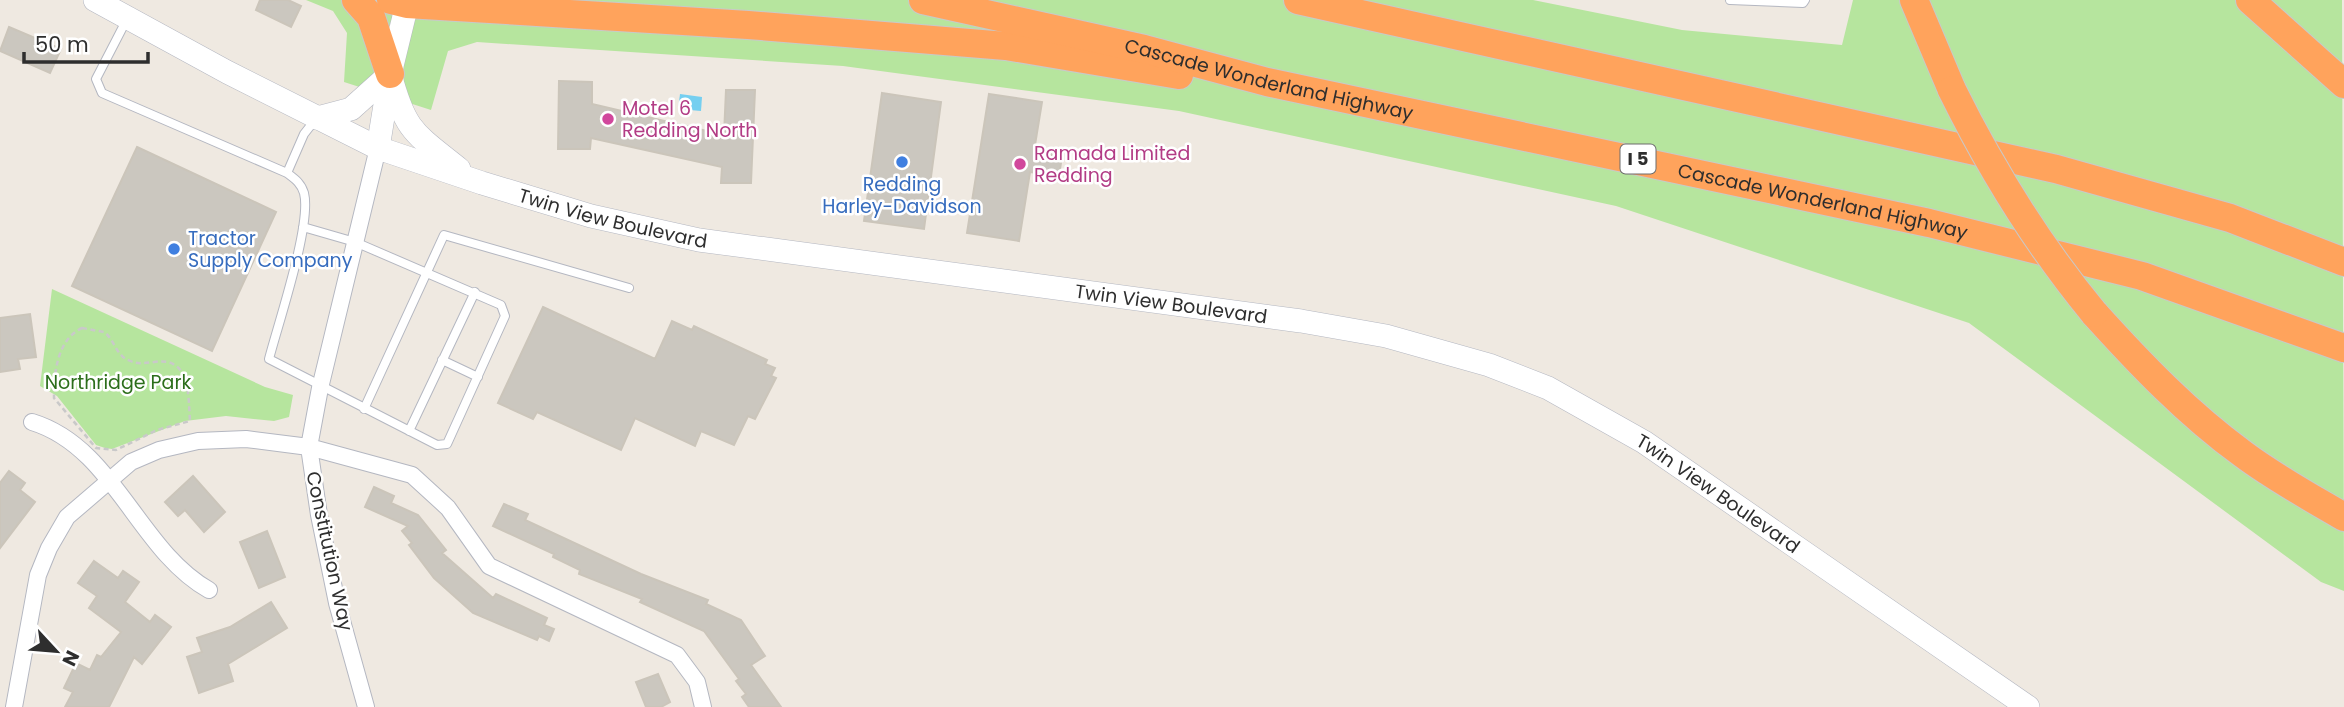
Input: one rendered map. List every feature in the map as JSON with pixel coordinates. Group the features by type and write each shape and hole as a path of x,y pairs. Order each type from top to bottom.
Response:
{"highway":[{"path":"356,0 371,17 390,74"},
{"name":"Cascade Wonderland Highway","path":"923,0 1144,49 1267,82 1953,228 2141,276 2307,332 2344,348"},
{"path":"1914,0 1952,90 1996,177 2035,238 2094,313 2137,360 2225,440 2281,479 2344,517"},
{"path":"2250,0 2344,84"},
{"path":"402,1 914,37 1006,46 1192,78 1267,82"},
{"path":"1304,1 2056,169 2230,218 2344,262"}],"street":[{"name":"Twin View Boulevard","path":"95,0 378,148 591,216 699,240 1301,321 1423,345 1489,365 1576,402 1644,442 2028,707"},
{"path":"378,148 402,1"},
{"path":"317,118 351,109 390,74"},
{"path":"390,74 400,110 413,132 473,180"},
{"name":"Constitution Way","path":"366,707 337,603 317,504 309,447 320,388 378,148"},
{"path":"32,422 58,431 108,479 181,571 209,590"},
{"path":"14,707 29,615 43,559 67,517 131,462 159,450 198,441 246,439 309,447 412,475 448,508 489,566 677,655 697,682 703,707"}],"lane":[{"path":"1730,0 1803,3 1805,0"},
{"path":"128,18 99,68 96,79 103,93 287,173 299,182 305,195 303,227 269,359 320,388 437,445 447,444 505,316 501,304 355,242 303,227"},
{"path":"287,173 304,134 317,118"},
{"path":"364,410 444,235 629,288"},
{"path":"409,431 475,292"},
{"path":"442,360 478,377"}],"path":[{"path":"91,328 108,335 126,359 142,365 156,361 176,366 186,375 190,421 157,430 116,450 96,448 54,398 61,346 73,332 91,328"}],"green space":[{"path":"306,0 1533,0 1682,30 1842,45 1853,0 2342,0 2344,591 2321,582 1969,323 1616,206 1179,111 843,66 477,42 448,51 431,110 344,82 347,33 333,11"},
{"name":"Northridge Park","path":"52,289 265,387 293,395 289,417 274,421 226,416 185,421 112,449 96,445 57,396 40,386"}],"water":[{"path":"680,94 702,97 701,111 678,109"}],"building":[{"path":"260,0 288,0 301,6 291,27 256,10"},
{"path":"9,27 61,49 50,73 0,51"},
{"name":"Motel 6 Redding North","path":"559,81 592,82 592,104 724,135 726,90 755,90 751,183 721,183 722,167 591,138 590,149 558,149"},
{"name":"Redding Harley-Davidson","path":"882,93 941,102 924,229 864,221"},
{"name":"Ramada Limited Redding","path":"989,94 1042,102 1034,151 1062,156 1059,176 1030,172 1019,241 967,233"},
{"name":"Tractor Supply Company","path":"137,147 276,212 212,351 72,286"},
{"path":"543,307 655,359 672,321 692,330 694,326 767,360 765,364 775,368 771,376 776,378 755,419 748,416 734,445 701,431 695,446 635,418 621,450 537,412 533,419 498,403"},
{"path":"30,314 36,357 18,359 20,369 0,372 0,318"},
{"path":"9,471 25,483 20,490 35,502 0,548 0,483"},
{"path":"193,476 225,512 204,532 185,510 178,516 165,502"},
{"path":"374,487 394,496 391,503 418,515 446,550 442,553 493,598 496,594 547,618 544,625 554,629 549,641 539,636 537,640 473,613 434,578 409,545 412,543 402,531 408,526 365,507"},
{"path":"504,504 528,514 525,520 641,574 708,600 706,604 741,620 765,656 751,665 781,707 749,707 742,697 746,694 736,681 739,679 704,631 640,602 642,599 579,574 580,570 553,557 554,554 493,526"},
{"path":"267,531 285,577 259,588 240,542"},
{"path":"94,561 118,578 123,571 139,582 125,602 150,622 155,615 171,627 142,664 134,657 109,707 65,707 73,692 64,688 76,663 90,670 97,655 101,657 121,632 89,608 97,596 78,583"},
{"path":"271,602 287,628 228,664 233,681 199,693 187,657 202,652 197,638 230,627"},
{"path":"658,674 670,702 661,707 646,707 636,682"}],"place":[{"name":"Motel 6 Redding North","path":"608,119"},
{"name":"Redding Harley-Davidson","path":"902,162"},
{"name":"Ramada Limited Redding","path":"1020,164"},
{"name":"Tractor Supply Company","path":"174,249"}]}
